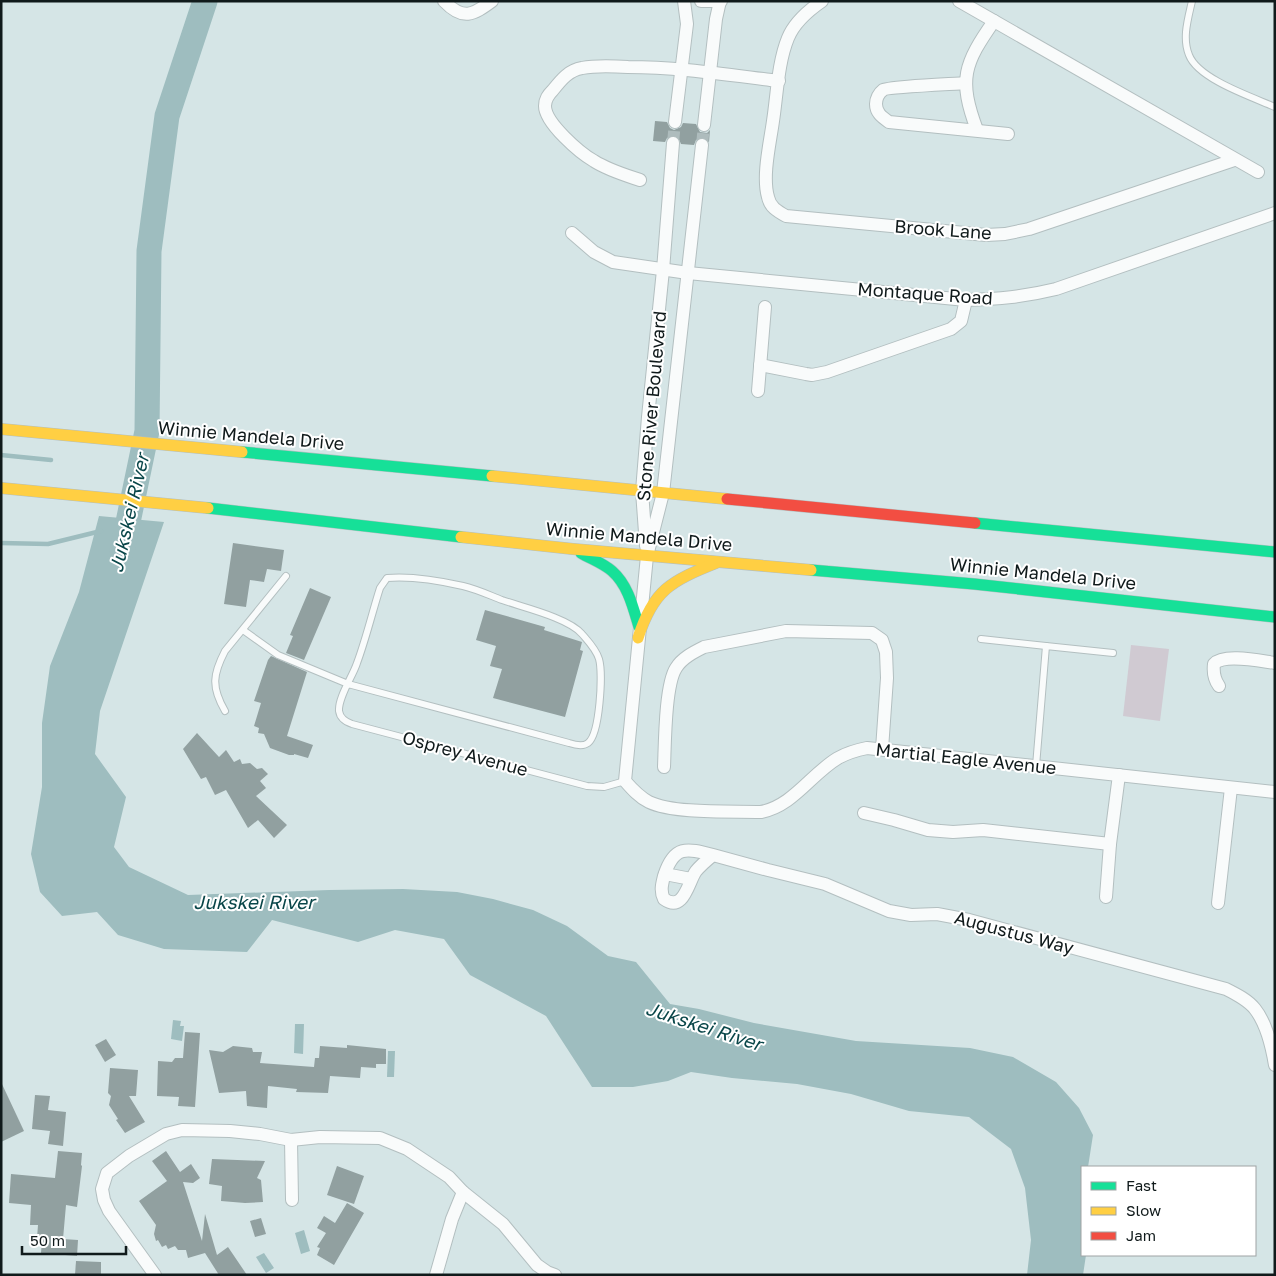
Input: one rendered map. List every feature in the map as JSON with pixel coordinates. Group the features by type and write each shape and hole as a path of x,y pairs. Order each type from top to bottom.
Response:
{"main road":[{"name":"Winnie Mandela Drive","path":"1,429 1275,552"},
{"name":"Winnie Mandela Drive","path":"1,488 178,505 573,549 974,584 1275,617"},
{"path":"573,549 606,567 619,578 628,592 639,632"},
{"path":"639,632 654,600 666,588 680,579 719,562"}],"street":[{"path":"444,1 451,9 462,14 478,12 492,1"},
{"path":"675,122 687,24 684,1"},
{"path":"701,1 720,1 716,19 704,125"},
{"name":"Brook Lane","path":"822,1 798,22 788,37 779,81 766,188 771,206 777,212 786,216 986,235 1005,234 1029,229 1234,160"},
{"path":"959,1 1258,172"},
{"path":"977,130 972,117 966,83 967,69 971,56 994,21"},
{"path":"640,180 613,171 580,152 552,123 546,114 547,97 571,71 593,66 640,67 711,72 779,81"},
{"path":"966,83 888,88 882,90 878,97 876,104 877,112 889,122 1008,134"},
{"name":"Stone River Boulevard","path":"647,556 642,491 664,270 673,143"},
{"name":"Stone River Boulevard","path":"647,556 663,493 702,145"},
{"name":"Montaque Road","path":"572,233 594,252 613,262 688,273 966,300 999,300 1023,297 1056,289 1275,213"},
{"path":"760,365 812,375 827,372 951,329 961,321 966,300"},
{"path":"758,391 765,307"},
{"path":"625,782 647,556"},
{"path":"664,767 669,687 676,667 694,652 704,647 786,631 872,633 882,640 886,652 887,678 882,749"},
{"path":"1219,686 1214,677 1213,670 1214,664 1220,659 1275,663"},
{"name":"Martial Eagle Avenue","path":"625,782 647,801 668,808 761,812 771,810 784,803 837,759 854,751 867,748 1275,792"},
{"path":"1106,897 1118,775"},
{"path":"1218,903 1232,788"},
{"path":"864,813 928,830 953,832 983,830 1110,844"},
{"name":"Augustus Way","path":"713,855 696,870 681,899 676,902 666,901 662,896 661,890 672,857 678,852 691,850 713,855 825,884 889,911 911,915 937,914 969,920 1226,989 1240,996 1255,1009 1264,1028 1275,1065"},
{"path":"665,874 691,879"},
{"path":"155,1275 110,1211 104,1200 102,1189 107,1173 129,1156 166,1134 182,1130 230,1131 291,1140 320,1137 380,1138 407,1149 450,1177 463,1192 503,1224 537,1265 546,1272 555,1275"},
{"path":"291,1140 292,1200"},
{"path":"436,1275 452,1219 463,1192"}],"lane":[{"path":"1192,1 1186,32 1189,55 1194,64 1214,78 1275,107"},
{"path":"224,711 216,695 215,684 219,662 225,650 286,576"},
{"path":"243,630 278,655 348,684 569,743 585,745 593,735 596,725 600,692 600,664 595,651 581,632 575,627 555,618 464,586 387,578 380,588 357,664 348,684"},
{"path":"981,639 1113,653"},
{"path":"1036,766 1046,646"},
{"name":"Osprey Avenue","path":"348,684 339,712 342,717 352,724 587,786 604,787 625,782"}],"shaded area":[{"path":"1131,645 1169,649 1160,721 1123,716"}],"water":[{"path":"99,516 164,522 100,711 95,754 126,797 114,847 129,867 188,895 403,889 457,892 493,899 533,910 567,926 608,956 636,962 670,1004 699,1009 754,1023 856,1041 970,1048 1013,1057 1056,1082 1079,1108 1093,1135 1088,1166 1081,1166 1081,1256 1086,1256 1083,1275 1027,1275 1031,1240 1025,1188 1011,1149 969,1117 909,1111 851,1094 797,1084 691,1072 668,1081 633,1087 592,1087 546,1016 470,975 444,939 395,930 358,942 272,920 247,952 164,949 118,935 97,912 62,916 40,892 31,854 42,787 42,723 50,666 79,592"},
{"path":"173,1020 181,1021 180,1026 184,1026 182,1041 171,1039"},
{"path":"295,1024 304,1024 303,1054 294,1053"},
{"path":"388,1051 395,1051 394,1077 387,1077"},
{"path":"304,1230 310,1251 301,1254 295,1233"},
{"path":"264,1253 274,1268 266,1273 256,1257"}],"building":[{"path":"655,121 667,122 670,128 674,130 681,127 683,123 696,124 700,132 707,133 710,130 709,142 702,137 696,140 694,145 681,144 678,137 673,135 667,138 665,142 653,141"},
{"path":"233,543 284,550 281,571 267,569 264,582 250,580 246,607 224,604"},
{"path":"310,588 331,597 304,660 286,653 293,636 290,635"},
{"path":"485,610 545,627 544,630 582,642 580,650 583,651 565,717 493,698 502,669 490,666 496,646 476,640"},
{"path":"271,656 307,672 287,736 313,745 308,758 294,754 289,755 270,748 264,734 258,733 259,728 254,726 261,703 254,701"},
{"path":"197,733 219,757 226,750 234,762 240,759 242,764 250,763 257,769 262,768 268,774 260,781 266,788 256,796 287,825 274,838 258,820 248,828 226,790 215,795 206,777 201,779 183,749"},
{"path":"185,1032 200,1033 195,1107 178,1106 179,1097 157,1096 158,1061 172,1062 175,1058 183,1058"},
{"path":"106,1039 116,1055 105,1062 95,1045"},
{"path":"347,1045 386,1049 386,1064 376,1064 376,1068 361,1067 360,1078 330,1076 328,1093 296,1092 297,1089 268,1086 267,1108 247,1106 246,1091 219,1093 209,1050 223,1052 233,1046 252,1048 253,1052 262,1052 260,1063 314,1067 315,1058 319,1058 320,1046 347,1048"},
{"path":"110,1068 138,1070 136,1096 129,1096 145,1122 125,1133 109,1105 111,1096 108,1093"},
{"path":"1,1082 24,1131 1,1142"},
{"path":"35,1095 50,1096 48,1110 66,1112 63,1146 48,1144 50,1131 32,1129"},
{"path":"58,1151 82,1153 77,1207 66,1205 63,1239 78,1240 77,1256 41,1253 42,1239 37,1238 38,1225 30,1225 31,1205 9,1203 11,1174 55,1178"},
{"path":"166,1151 180,1172 191,1164 200,1178 193,1183 183,1182 202,1241 205,1214 217,1255 228,1247 247,1275 219,1275 205,1253 188,1258 186,1250 178,1250 175,1246 168,1249 166,1245 162,1247 158,1240 156,1241 154,1234 156,1225 139,1201 167,1181 152,1161"},
{"path":"212,1159 265,1161 257,1178 261,1180 263,1202 221,1201 222,1186 209,1184"},
{"path":"337,1166 364,1176 354,1204 327,1195"},
{"path":"347,1203 364,1213 334,1265 317,1255 320,1248 317,1247 326,1233 317,1228 324,1216 335,1223"},
{"path":"261,1218 266,1234 255,1237 250,1221"},
{"path":"76,1261 101,1262 101,1275 75,1275"}],"waterway":[{"name":"Jukskei River","path":"122,551 147,431 149,251 167,116 205,1"},
{"path":"1,455 51,460"},
{"path":"1,543 48,544 101,531"}],"tunnel":[{"path":"673,143 675,122"},
{"path":"702,145 704,125"}],"traffic: fast":[{"path":"242,452 492,476"},
{"path":"208,508 461,537"},
{"path":"975,523 1275,552"},
{"path":"581,553 605,566 618,577 629,597 639,627"},
{"path":"811,570 974,584 1275,617"}],"traffic: slow":[{"path":"1,429 242,452"},
{"path":"492,476 727,499"},
{"path":"1,488 208,508"},
{"path":"461,537 811,570"},
{"path":"638,638 650,609 666,589 687,576 716,563"}],"traffic: jam":[{"path":"727,499 975,523"}]}
